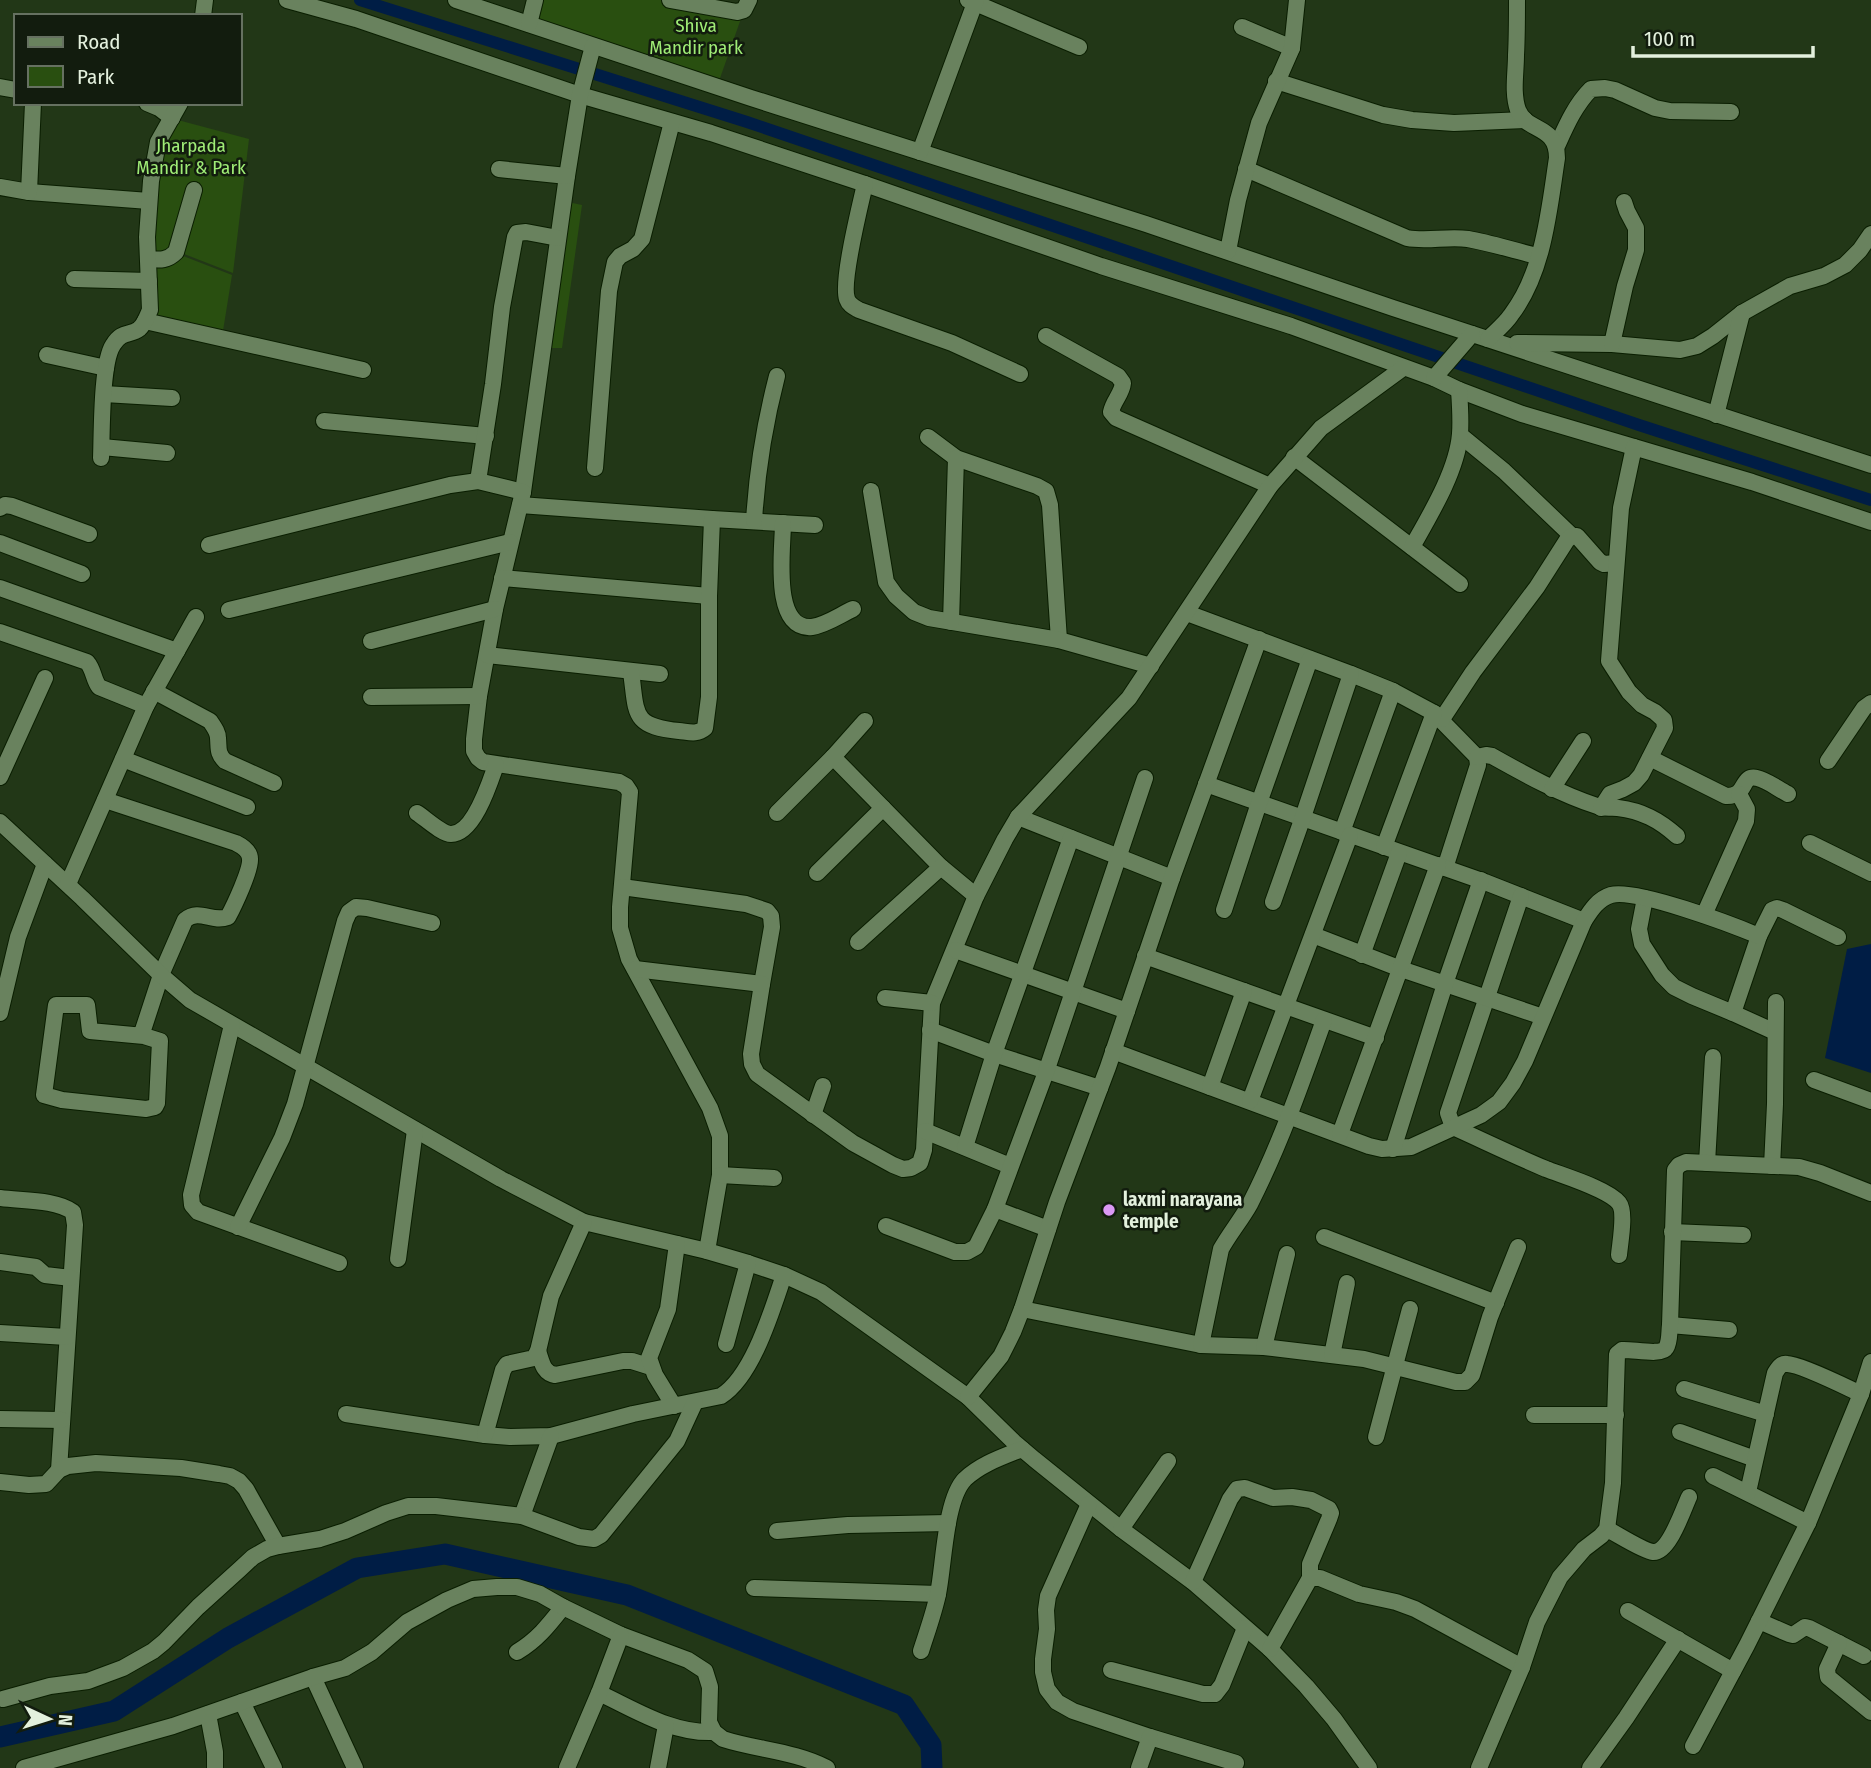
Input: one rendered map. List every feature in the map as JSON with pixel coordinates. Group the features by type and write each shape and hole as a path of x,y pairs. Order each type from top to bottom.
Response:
{"street":[{"path":"287,0 356,19 580,94 864,184 1101,266 1291,326 1403,368 1436,375 1459,390 1522,414 1752,482 1871,522"},
{"path":"456,0 1228,251 1467,340 1612,344 1681,350 1697,346 1742,313 1790,286 1824,276 1865,254 1871,234"},
{"path":"529,24 535,0"},
{"path":"670,0 737,12 744,10 749,0"},
{"path":"1228,251 1259,123 1292,48 1297,0"},
{"path":"1517,0 1515,91 1518,111 1525,120 1552,138 1558,146"},
{"path":"920,152 973,1 1079,47"},
{"path":"1242,27 1292,48"},
{"path":"593,46 580,94 566,177 522,498 495,609 479,696 474,751 484,762 619,782 626,786 629,792 620,928 623,945 713,1115 720,1136 720,1175 707,1251"},
{"path":"1276,80 1383,115 1412,120 1454,123 1525,120"},
{"path":"1494,341 1524,295 1544,235 1558,146 1577,107 1591,89 1615,90 1655,108 1670,111 1731,112"},
{"path":"29,192 33,105"},
{"path":"152,105 176,110 159,142 150,181 147,237 150,310 139,329 125,333 111,347 106,368 101,453 167,453"},
{"path":"595,468 610,291 615,262 642,239 672,122"},
{"path":"499,169 566,177"},
{"path":"1246,169 1407,238 1468,239 1538,257"},
{"path":"864,184 850,252 846,289 850,305 952,343 1020,374"},
{"path":"0,187 29,192 149,201"},
{"path":"148,259 170,258 176,252 194,190"},
{"path":"1612,344 1636,250 1636,228 1624,202"},
{"path":"478,481 502,307 515,237 517,233 526,232 558,238"},
{"path":"74,279 149,281"},
{"path":"1716,415 1742,313"},
{"path":"145,321 363,370"},
{"path":"1046,336 1118,376 1123,383 1122,390 1112,405 1111,412 1116,418 1270,486"},
{"path":"1436,375 1467,340"},
{"path":"1494,341 1871,465"},
{"path":"47,355 106,368"},
{"path":"622,887 746,904 767,911 771,916 772,927 751,1054 757,1074 853,1143 893,1165 911,1168 920,1163 924,1150 932,1003 976,896 1018,817 1129,698 1270,486 1294,457 1321,428 1403,368"},
{"path":"754,521 761,445 777,376"},
{"path":"1412,547 1438,499 1456,456 1460,435 1459,390"},
{"path":"104,394 173,398"},
{"path":"324,421 486,436"},
{"path":"1460,435 1504,471 1572,536 1577,536 1600,562 1616,563"},
{"path":"928,437 956,458 1046,491 1051,505 1059,640"},
{"path":"1601,808 1609,794 1634,783 1641,775 1665,729 1664,720 1629,692 1609,661 1621,508 1634,447"},
{"path":"1294,457 1460,584"},
{"path":"951,622 956,458"},
{"path":"209,545 478,481 522,498 712,519 815,525"},
{"path":"871,491 886,582 896,596 914,612 929,618 1059,640 1151,666"},
{"path":"0,508 5,505 12,506 89,534"},
{"path":"631,672 636,708 641,719 648,725 691,733 705,728 709,697 712,519"},
{"path":"783,523 783,598 786,613 801,626 813,626 853,609"},
{"path":"1362,955 1392,850 1438,716 1537,587 1572,536"},
{"path":"229,610 510,542"},
{"path":"0,543 82,574"},
{"path":"502,578 709,596"},
{"path":"0,588 177,651"},
{"path":"371,641 495,609"},
{"path":"1187,613 1393,691 1438,716 1478,757"},
{"path":"68,884 150,698 196,617"},
{"path":"0,632 87,662 99,687 150,698 210,722 216,730 220,756 225,761 274,783"},
{"path":"971,1400 1001,1356 1022,1309 1172,878 1259,639"},
{"path":"487,655 660,674"},
{"path":"1224,911 1310,659"},
{"path":"1273,902 1350,674"},
{"path":"0,777 45,678"},
{"path":"1250,1101 1313,934 1393,691"},
{"path":"371,697 479,696"},
{"path":"1828,761 1864,708 1871,702"},
{"path":"777,813 865,721"},
{"path":"1552,789 1583,741"},
{"path":"1478,757 1492,756 1552,789 1601,808 1618,808 1644,814 1658,820 1677,836"},
{"path":"833,757 941,867 976,896"},
{"path":"1340,1135 1476,775 1478,757"},
{"path":"1650,758 1726,796 1739,794 1746,780 1752,777 1788,794"},
{"path":"123,759 247,807"},
{"path":"417,813 444,832 459,832 483,803 496,765"},
{"path":"887,1226 955,1252 967,1252 976,1247 995,1209 1046,1072 1145,778"},
{"path":"1206,784 1481,880 1584,921"},
{"path":"1704,915 1746,821 1747,809 1739,794"},
{"path":"105,800 236,843 243,846 251,860 228,917 221,919 198,914 185,920 161,975 143,1030 144,1036"},
{"path":"817,873 883,808"},
{"path":"1018,817 1172,878"},
{"path":"0,822 190,1000 528,1195 584,1222 748,1263 784,1275 821,1292 971,1400 1018,1446 1088,1504 1193,1582 1270,1649 1334,1719 1368,1768"},
{"path":"965,1147 994,1054 1071,838"},
{"path":"1810,843 1871,873"},
{"path":"0,1013 2,992 18,937 45,864"},
{"path":"858,942 941,867"},
{"path":"1393,1149 1481,880"},
{"path":"1113,1051 1369,1146 1382,1149 1411,1147 1480,1115 1499,1102 1513,1083 1584,921 1595,904 1611,895 1627,894 1704,915 1759,936"},
{"path":"1521,896 1448,1113 1453,1127 1589,1185 1619,1202 1622,1210 1619,1255"},
{"path":"1645,898 1639,929 1642,944 1662,975 1674,987 1775,1032"},
{"path":"239,1227 282,1138 295,1104 349,912 356,907 367,908 432,923"},
{"path":"1733,1013 1759,936 1772,910 1777,908 1838,937"},
{"path":"1313,934 1362,955 1544,1017"},
{"path":"955,950 1127,1011"},
{"path":"1145,956 1376,1038"},
{"path":"635,969 762,984"},
{"path":"1210,1087 1244,991"},
{"path":"885,998 932,1003"},
{"path":"1772,1166 1776,1002"},
{"path":"56,1005 87,1005 90,1031 144,1036 160,1041 155,1107 146,1109 62,1100 44,1095 56,1005"},
{"path":"1201,1345 1221,1249 1251,1201 1289,1117 1324,1020"},
{"path":"232,1025 191,1195 192,1205 198,1212 338,1263"},
{"path":"930,1030 1046,1072 1100,1088"},
{"path":"1707,1163 1713,1057"},
{"path":"1814,1080 1871,1101"},
{"path":"813,1115 823,1086"},
{"path":"398,1259 415,1130"},
{"path":"925,1131 1010,1166"},
{"path":"1479,1768 1522,1667 1537,1622 1563,1572 1607,1529 1613,1483 1617,1354 1622,1350 1663,1351 1668,1343 1675,1170 1686,1162 1799,1167 1871,1194"},
{"path":"720,1175 774,1178"},
{"path":"0,1198 56,1204 73,1212 75,1225 59,1470"},
{"path":"995,1209 1048,1229"},
{"path":"485,1435 503,1370 507,1364 534,1359 538,1351 551,1296 584,1222"},
{"path":"1672,1233 1743,1235"},
{"path":"1324,1237 1496,1303"},
{"path":"674,1406 651,1367 649,1358 668,1309 677,1244"},
{"path":"1022,1309 1201,1345 1264,1347 1364,1359 1465,1382 1472,1375 1490,1317 1518,1247"},
{"path":"1264,1347 1287,1254"},
{"path":"0,1262 36,1267 45,1275 71,1278"},
{"path":"726,1344 748,1263"},
{"path":"346,1414 485,1435 551,1436 633,1414 720,1396 729,1391 755,1351 784,1275"},
{"path":"1332,1355 1347,1283"},
{"path":"1376,1437 1410,1309"},
{"path":"1670,1325 1729,1330"},
{"path":"0,1333 67,1336"},
{"path":"538,1351 545,1370 555,1375 615,1362 632,1361 651,1367"},
{"path":"1693,1746 1808,1523 1861,1394 1871,1362"},
{"path":"1748,1492 1775,1373 1779,1366 1786,1363 1798,1367 1861,1394"},
{"path":"1684,1389 1766,1413"},
{"path":"3,1699 50,1686 88,1681 123,1668 164,1642 253,1557 267,1549 320,1539 408,1506 436,1506 522,1516 579,1537 594,1539 601,1535 677,1441 695,1402"},
{"path":"1534,1415 1616,1415"},
{"path":"0,1419 62,1420"},
{"path":"1680,1432 1755,1459"},
{"path":"522,1516 551,1436"},
{"path":"921,1651 938,1594 948,1523 957,1491 963,1480 977,1469 1018,1446"},
{"path":"1121,1529 1168,1461"},
{"path":"0,1482 46,1484 59,1470 68,1466 96,1463 181,1468 230,1476 246,1489 278,1546"},
{"path":"1713,1476 1808,1523"},
{"path":"1193,1582 1237,1489 1245,1488 1273,1498 1311,1500 1329,1508 1329,1519 1310,1564 1310,1578 1270,1649"},
{"path":"1607,1529 1646,1549 1655,1552 1663,1549 1689,1497"},
{"path":"1088,1504 1048,1596 1048,1629 1043,1659 1047,1689 1056,1702 1073,1711 1236,1763"},
{"path":"776,1531 848,1525 948,1523"},
{"path":"1310,1578 1320,1578 1359,1594 1415,1609 1522,1667"},
{"path":"24,1768 48,1765 345,1668 372,1652 407,1622 447,1600 473,1589 517,1587 540,1594 621,1635 688,1660 705,1671 710,1687 709,1722 714,1732 723,1739 792,1755 827,1768"},
{"path":"754,1588 938,1594"},
{"path":"517,1653 540,1635 563,1607"},
{"path":"1628,1611 1733,1671"},
{"path":"1759,1620 1789,1634 1805,1627 1809,1628 1838,1647 1864,1656"},
{"path":"1111,1670 1214,1695 1222,1685 1245,1628"},
{"path":"567,1768 621,1635"},
{"path":"1590,1768 1678,1639"},
{"path":"1838,1647 1827,1669 1828,1677 1871,1712"},
{"path":"313,1677 355,1768"},
{"path":"599,1693 666,1725 690,1731 714,1732"},
{"path":"242,1702 274,1768"},
{"path":"208,1714 215,1768"},
{"path":"658,1768 666,1725"},
{"path":"1139,1768 1150,1737"}],"green space":[{"name":"Shiva Mandir park","path":"536,0 700,0 744,10 719,81 532,20"},
{"name":"Jharpada Mandir & Park","path":"174,119 249,139 233,273 175,251 150,257 160,143"},
{"path":"568,202 582,205 562,348 546,348"},
{"path":"178,254 232,275 222,337 147,320 149,260"}],"water":[{"path":"1871,944 1871,1073 1825,1058 1847,949"}],"waterway":[{"path":"360,0 747,122 1639,425 1871,500"},
{"path":"0,1737 114,1711 228,1638 357,1568 445,1554 627,1595 904,1705 931,1745 932,1768"}],"place":[{"name":"laxmi narayana temple","path":"1109,1210"}]}
